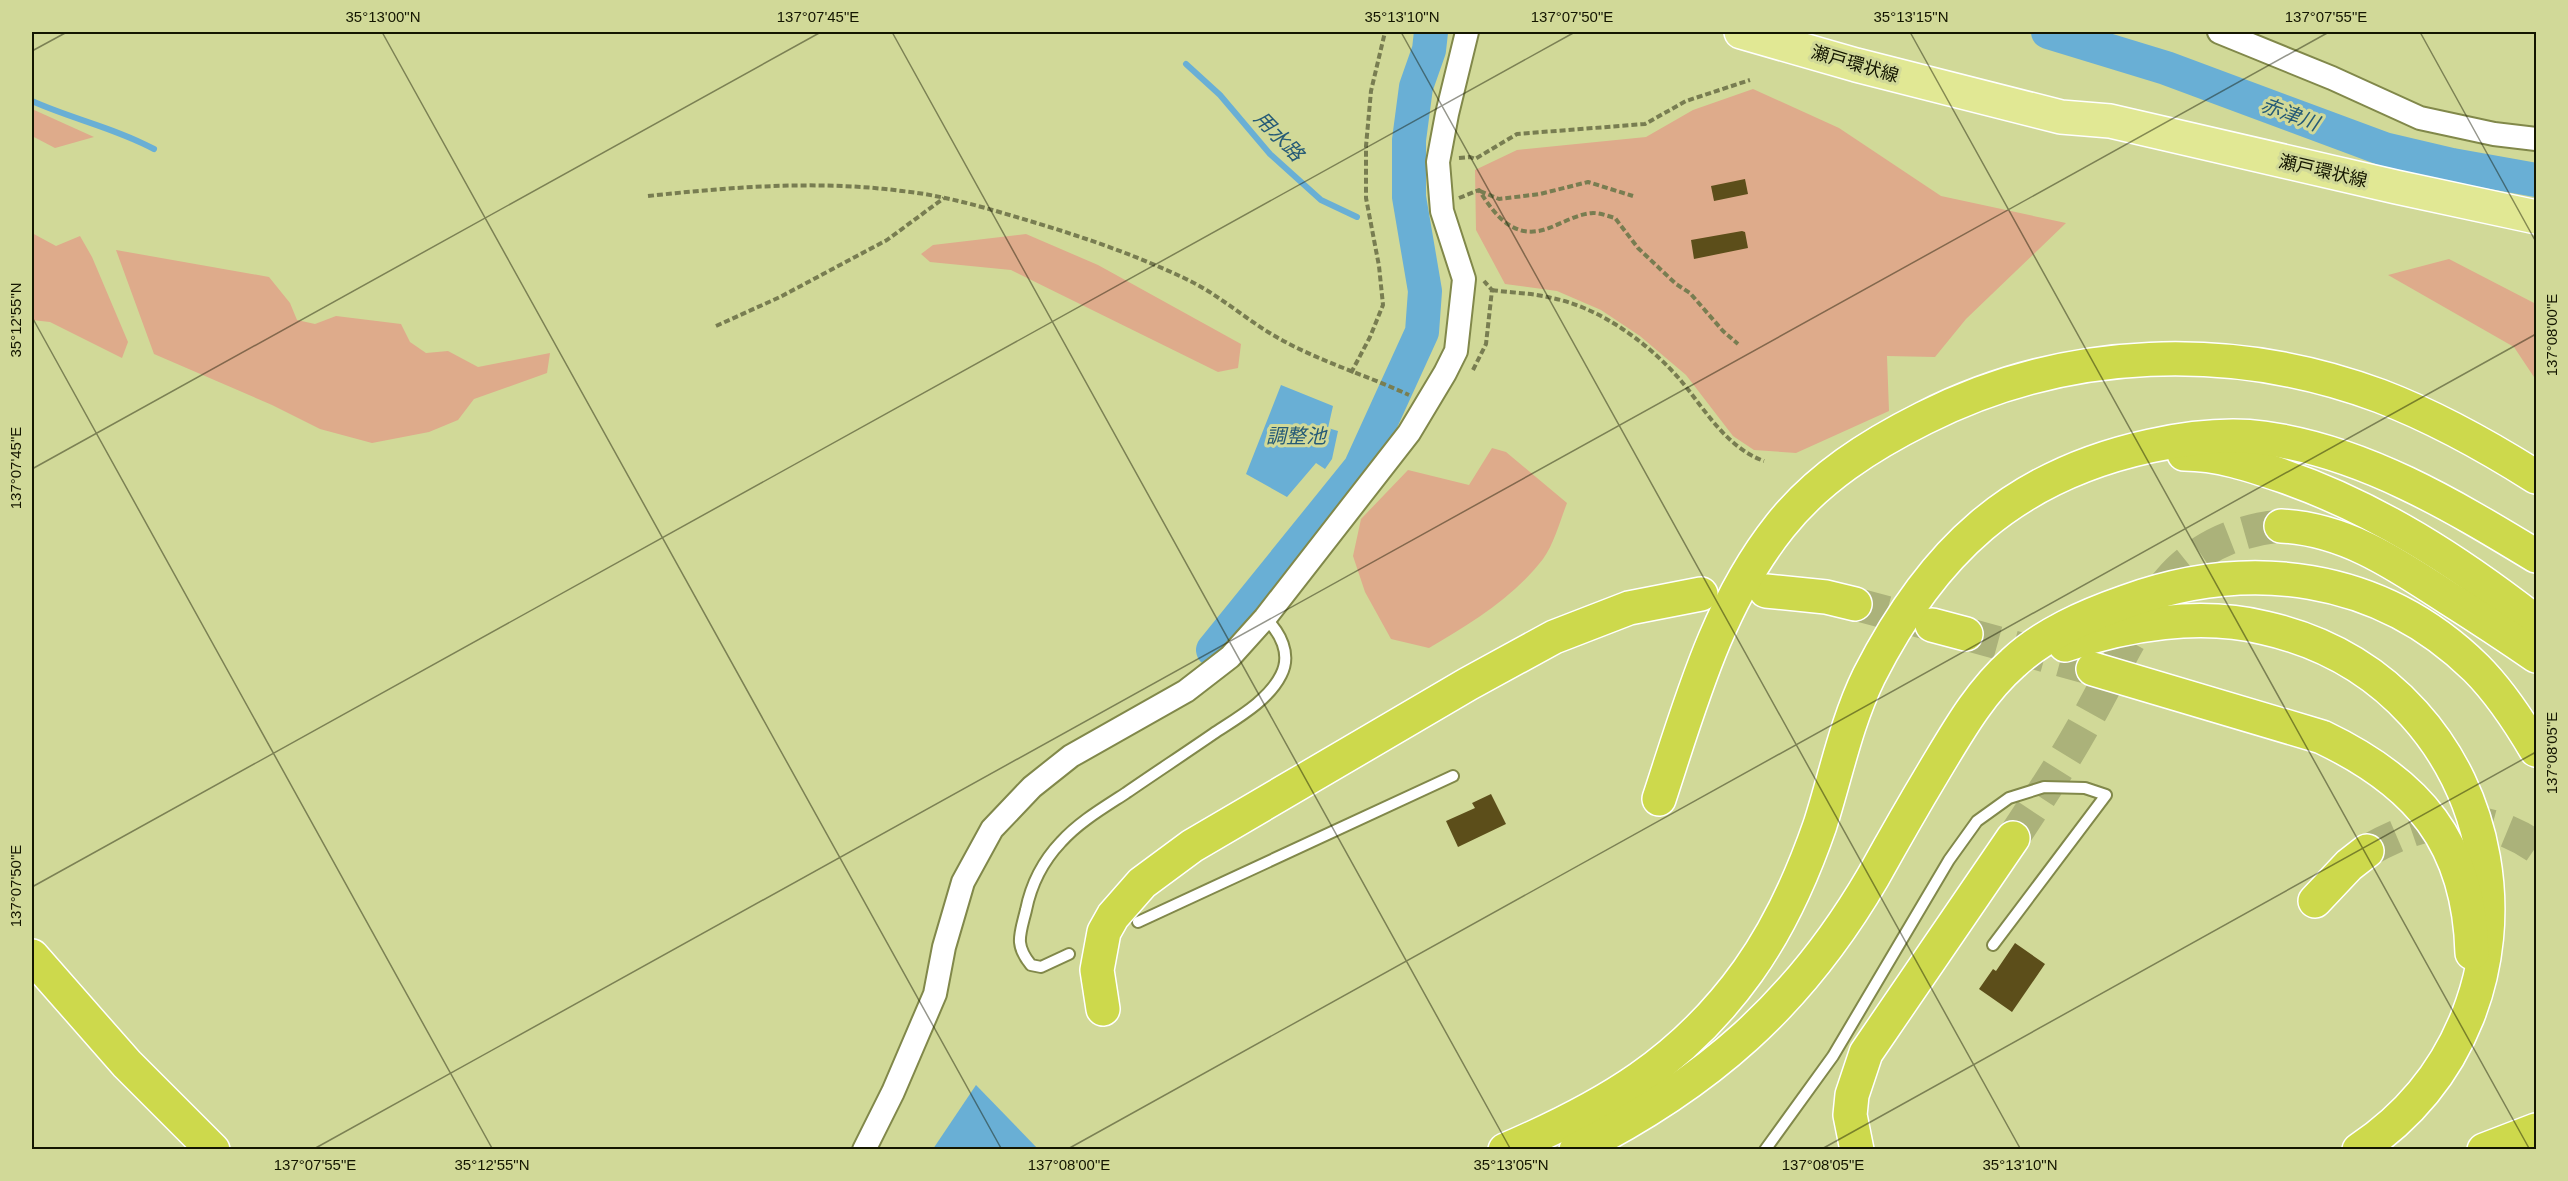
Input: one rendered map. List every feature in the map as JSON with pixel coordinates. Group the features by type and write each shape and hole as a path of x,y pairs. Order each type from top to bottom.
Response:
{"highway":[{"path":"1659,799 1706,658 1743,584 1780,526 1817,488 1848,462 1909,425 1982,392 2028,377 2104,363 2186,358 2238,362 2305,374 2381,397 2459,432 2536,477"},
{"path":"1505,1149 1557,1128 1631,1086 1674,1053 1726,1000 1766,945 1796,887 1820,824 1855,711 1868,678 1906,613 1947,559 1989,518 2042,484 2102,459 2170,442 2203,438 2264,438 2371,467 2471,517 2536,556"},
{"path":"2102,459 2166,453 2193,454 2258,467 2298,481 2339,498 2413,536 2459,565 2536,622"},
{"path":"2282,526 2326,532 2371,550 2536,656"},
{"path":"1576,1149 1631,1120 1704,1072 1746,1038 1790,993 1825,951 1849,916 1960,727 1978,701 2015,660 2035,645 2082,619 2139,597 2170,588 2232,577 2263,576 2325,585 2358,595 2421,625 2449,645 2501,696 2536,750"},
{"path":"1766,591 1816,596 1855,604"},
{"path":"1103,1008 1097,970 1104,932 1113,916 1142,883 1192,846 1468,684 1554,637 1629,608 1701,594"},
{"path":"1978,701 2018,667 2060,646 2132,628 2188,621 2240,623 2292,635 2328,650 2373,676 2416,715 2451,764 2474,815 2488,869 2491,899 2490,930 2480,988 2459,1040 2444,1065 2411,1108 2393,1126 2359,1149"},
{"path":"1932,625 1966,634"},
{"path":"2093,669 2322,736 2386,773 2410,793 2435,823 2450,851 2463,886 2470,919 2472,952 2466,999 2444,1065"},
{"path":"1857,1149 1850,1115 1852,1095 1866,1053 2013,838"},
{"path":"2315,901 2349,864 2367,851"},
{"path":"32,956 127,1064 213,1149"},
{"path":"32,989 75,1039 181,1149"},
{"path":"2484,1149 2536,1130"}],"main road":[{"name":"瀬戸環状線","path":"1741,32 1879,71 2049,114 2110,121 2536,217"},
{"name":"瀬戸環状線","path":"1806,32 1864,50 1946,68 2068,102 2110,121"}],"street":[{"path":"864,1149 935,994 944,947 963,882 992,829 1032,787 1071,756 1195,684 1230,657 1265,618 1409,433 1428,404 1456,351 1464,279 1441,204 1438,162 1467,32"},
{"path":"2219,32 2332,78 2420,118 2494,134 2536,139"}],"lane":[{"path":"1069,954 1041,967 1031,965 1023,955 1018,941 1030,892 1042,866 1060,842 1088,818 1243,715 1267,694 1282,674 1285,655 1276,629 1265,618"},
{"path":"1138,922 1452,776"},
{"path":"1765,1149 1833,1056 1948,860 1977,821 2009,798 2043,787 2085,788 2106,795 1993,945"}],"path":[{"path":"1352,373 1383,305 1379,266 1366,198 1366,146 1371,91 1385,32"},
{"path":"1438,162 1470,156 1475,159 1517,134 1645,124 1686,101 1750,80"},
{"path":"1441,204 1479,190 1499,199 1540,194 1588,183 1633,196"},
{"path":"648,196 724,188 827,186 901,190 944,197 1074,234 1185,278 1231,305 1278,338 1352,373 1377,380 1428,404"},
{"path":"1479,190 1494,213 1517,230 1533,233 1577,216 1595,213 1616,218 1638,248 1676,284 1690,292 1723,331 1738,344"},
{"path":"716,326 780,297 887,240 944,197"},
{"path":"1464,279 1481,278 1492,290 1553,298 1599,315 1637,340 1679,379 1729,440 1749,456 1764,461"},
{"path":"1473,370 1486,344 1492,290"}],"shaded area":[{"path":"1753,89 1839,128 1941,196 2066,223 1966,319 1935,357 1887,356 1889,411 1796,453 1754,450 1733,436 1686,375 1640,336 1601,310 1557,291 1505,284 1476,230 1475,170 1517,150 1646,137 1693,110"},
{"path":"32,109 94,137 55,148 32,136"},
{"path":"32,233 56,246 80,236 92,257 128,342 122,358 50,322 32,320"},
{"path":"1026,234 1098,265 1241,344 1238,368 1218,372 1011,270 930,262 921,254 933,245"},
{"path":"116,250 269,277 290,303 297,320 315,324 336,316 401,324 410,342 426,353 448,351 478,367 550,353 547,373 474,399 458,420 429,432 372,443 320,429 272,405 154,354"},
{"path":"2449,259 2536,304 2536,380 2514,347 2388,275"},
{"path":"1492,448 1506,452 1567,503 1550,546 1531,573 1505,598 1429,648 1391,639 1365,592 1353,556 1361,519 1408,470 1469,485"}],"water":[{"name":"調整池","path":"1281,385 1333,406 1328,428 1338,431 1332,459 1325,469 1316,463 1287,497 1246,474"},
{"path":"976,1085 1038,1149 933,1149"}],"building":[{"path":"1745,179 1748,194 1714,201 1711,186"},
{"path":"1745,232 1748,248 1694,259 1691,240"},
{"path":"1491,794 1506,824 1458,847 1446,821 1475,808 1472,803"},
{"path":"2015,943 2045,964 2012,1012 1979,989 1993,969 1996,971"}],"waterway":[{"path":"1213,650 1360,468 1422,332 1425,291 1409,197 1409,140 1416,87 1429,50 1431,32"},
{"name":"赤津川","path":"2048,32 2166,68 2384,149 2452,165 2536,180"},
{"name":"用水路","path":"1186,64 1220,95 1270,154 1321,200 1357,217"},
{"path":"32,101 124,135 154,149"}],"tunnel":[{"path":"2013,838 2072,746 2132,636 2169,580 2193,558 2228,538 2254,530 2281,526"},
{"path":"1855,604 1930,624"},
{"path":"1966,634 2093,669"},
{"path":"2367,851 2410,831 2452,822 2473,822 2494,827 2515,835 2536,847"}]}
